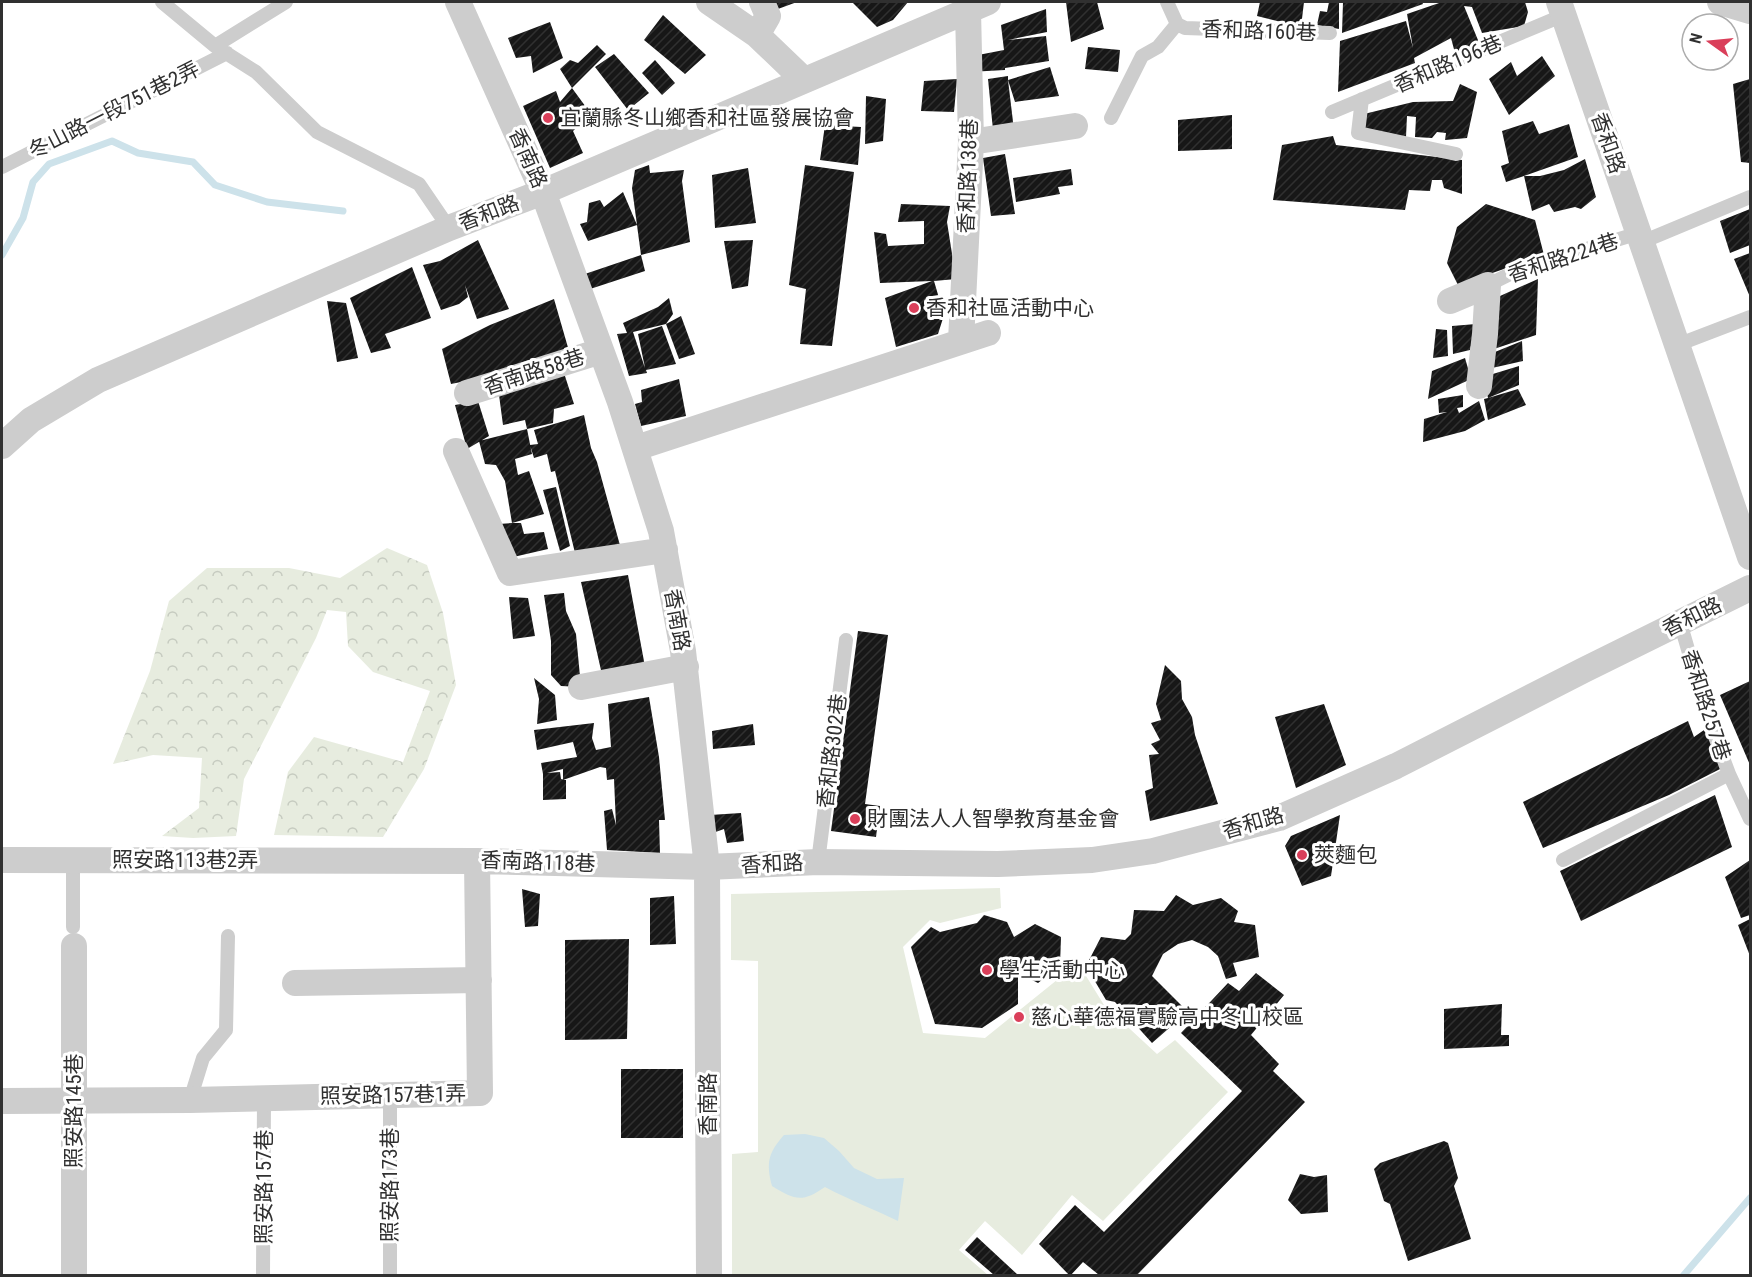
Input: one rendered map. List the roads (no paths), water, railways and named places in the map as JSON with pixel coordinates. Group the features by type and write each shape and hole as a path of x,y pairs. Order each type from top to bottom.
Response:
{"street":[{"name":"香南路","path":"458,2 543,192 636,448 665,550 686,667 707,867 709,1275"},
{"path":"709,2 757,35 804,80"},
{"path":"757,35 768,16 762,2"},
{"path":"1720,2 1750,11"},
{"name":"香和路","path":"2,446 31,420 98,380 449,228 543,192 978,6"},
{"name":"香和路138巷","path":"961,341 978,6"},
{"name":"香和路","path":"1562,8 1750,557"},
{"path":"970,142 1075,126"},
{"path":"1450,301 1488,285 1479,386"},
{"path":"636,448 988,333"},
{"name":"香南路58巷","path":"467,393 601,351"},
{"path":"456,451 510,573 665,550"},
{"name":"香和路","path":"707,867 818,862 998,864 1092,860 1153,851 1279,818 1396,766 1750,588"},
{"path":"581,687 686,667"},
{"name":"照安路113巷2弄","path":"2,860 369,860"},
{"name":"香南路118巷","path":"369,860 707,867"},
{"name":"照安路157巷1弄","path":"2,1101 190,1100 480,1093 477,861"},
{"name":"照安路145巷","path":"73,937 74,1275"},
{"path":"295,983 478,980"}],"lane":[{"path":"162,2 221,50 256,72 317,132 419,184 449,228"},
{"name":"冬山路一段751巷2弄","path":"2,167 221,50 286,2"},
{"name":"香和路160巷","path":"1167,2 1177,24 1185,28 1330,33"},
{"name":"香和路196巷","path":"1332,112 1562,8"},
{"path":"1110,118 1142,56 1158,47 1177,24"},
{"path":"1362,99 1358,133 1456,154"},
{"name":"香和路224巷","path":"1488,285 1518,270 1641,238 1750,197"},
{"path":"1677,345 1750,317"},
{"name":"香和路257巷","path":"1680,622 1707,715 1729,774 1750,819"},
{"name":"香和路302巷","path":"818,862 846,640"},
{"path":"1563,860 1729,774"},
{"path":"73,860 73,937"},
{"path":"190,1100 203,1058 226,1030 228,936"},
{"name":"照安路173巷","path":"390,1095 390,1275"},
{"name":"照安路157巷","path":"263,1275 264,1098"}],"water":[{"path":"805,1134 824,1138 854,1168 877,1179 904,1178 898,1221 825,1187 810,1196 798,1198 772,1186 769,1165 775,1147 784,1135"}],"waterway":[{"path":"2,255 23,218 33,182 49,164 112,141 138,153 193,162 215,185 267,202 343,211"},
{"path":"1683,1276 1750,1198"}],"place":[{"name":"宜蘭縣冬山鄉香和社區發展協會","path":"548,118"},
{"name":"香和社區活動中心","path":"914,308"},
{"name":"財團法人人智學教育基金會","path":"855,819"},
{"name":"莢麵包","path":"1302,855"},
{"name":"學生活動中心","path":"987,970"},
{"name":"慈心華德福實驗高中冬山校區","path":"1019,1017"}]}
